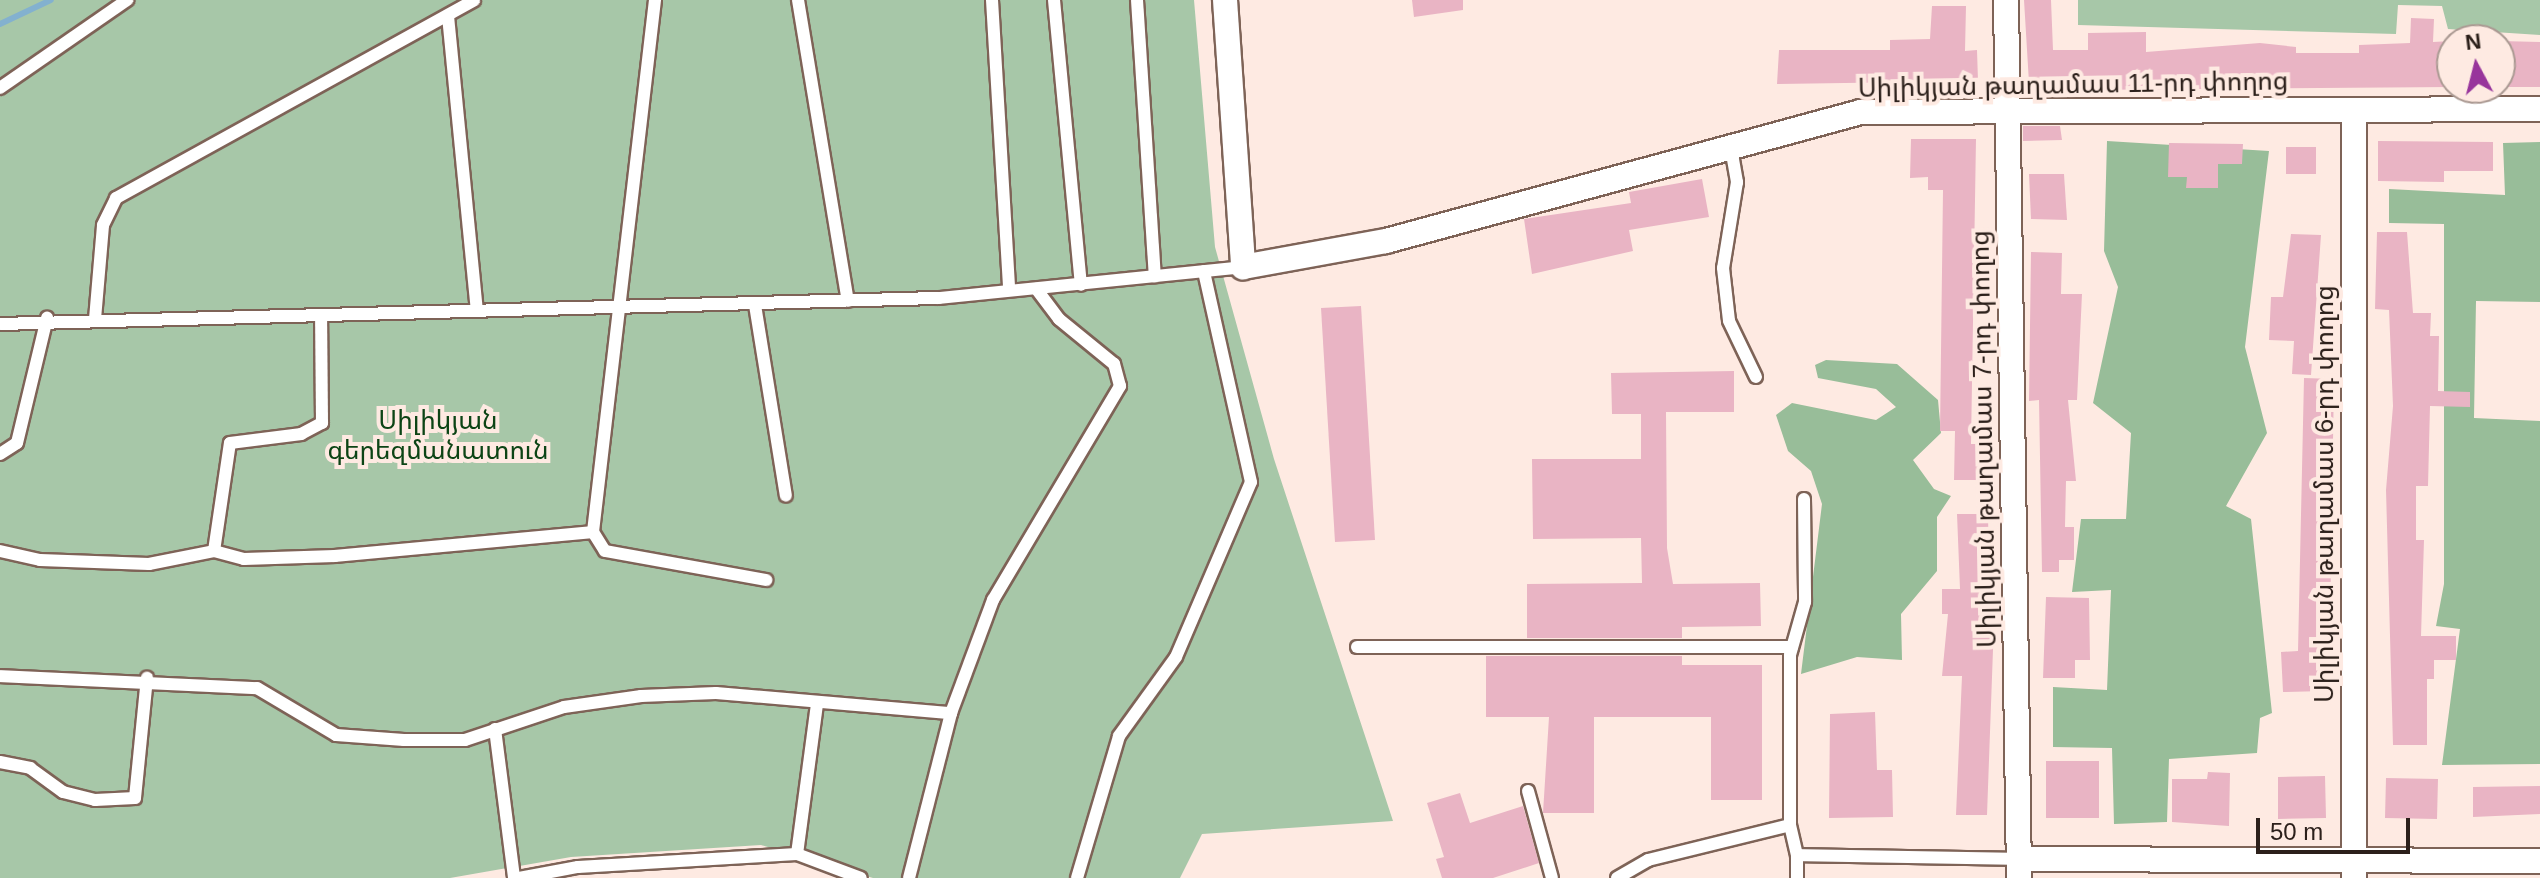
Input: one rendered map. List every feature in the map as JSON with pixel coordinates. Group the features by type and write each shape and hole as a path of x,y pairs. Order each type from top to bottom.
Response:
{"street":[{"path":"1225,0 1243,267"},
{"name":"Սիլիկյան թաղամաս 7-րդ փողոց","path":"2006,0 2019,869"},
{"name":"Սիլիկյան թաղամաս 11-րդ փողոց","path":"1243,267 1386,241 1860,112 2540,109"},
{"name":"Սիլիկյան թաղամաս 6-րդ փողոց","path":"2353,869 2354,110"},
{"path":"2019,869 2353,869 2540,861"}],"lane":[{"path":"0,88 127,0"},
{"path":"95,319 103,225 116,198 474,0"},
{"path":"655,0 616,305 593,532 605,551 766,580"},
{"path":"798,0 848,301"},
{"path":"992,0 1009,290"},
{"path":"1054,0 1081,285"},
{"path":"1137,0 1155,276"},
{"path":"448,16 477,310"},
{"path":"1731,148 1737,182 1723,268 1729,321 1756,377"},
{"path":"0,324 47,318 321,315 848,301 1036,289 1243,267"},
{"path":"1077,878 1119,736 1176,657 1251,482 1204,271"},
{"path":"909,878 951,713 993,600 1120,386 1114,364 1059,319 1036,289"},
{"path":"755,305 786,496"},
{"path":"214,551 230,443 301,434 322,423 321,315"},
{"path":"0,454 17,443 47,318"},
{"path":"1797,878 1797,855 1790,825 1792,647 1805,602 1804,499"},
{"path":"0,551 149,564 214,551 244,559 335,556 593,532"},
{"path":"1357,647 1792,647"},
{"path":"0,676 147,678 257,688 336,735 465,740 564,707 641,696 716,693 951,713"},
{"path":"0,762 30,768 63,792 95,800 135,798 147,678"},
{"path":"797,854 817,704"},
{"path":"495,729 516,878 578,867 797,854 861,878"},
{"path":"1528,791 1552,878"},
{"path":"1617,878 1648,860 1790,825"},
{"path":"1797,855 2019,869"}],"green space":[{"name":"Սիլիկյան գերեզմանատուն","path":"0,0 1194,0 1215,247 1274,459 1393,821 1202,834 1180,878 873,878 761,845 571,857 450,878 0,878"},
{"path":"2078,0 2540,0 2540,35 2516,33 2516,24 2447,24 2442,6 2398,5 2396,34 2078,25"},
{"path":"2107,141 2269,151 2245,347 2267,433 2226,506 2251,519 2272,713 2260,718 2257,753 2169,759 2167,822 2114,824 2112,748 2053,747 2053,687 2107,690 2111,590 2072,592 2081,519 2126,519 2131,433 2093,403 2118,287 2104,251"},
{"path":"2540,142 2540,302 2476,301 2474,418 2540,421 2540,764 2442,765 2460,629 2436,626 2444,584 2444,224 2389,223 2389,189 2505,195 2503,143"},
{"path":"1826,360 1897,364 1938,400 1941,433 1913,460 1934,489 1951,496 1937,517 1937,571 1901,614 1902,660 1857,657 1801,674 1822,504 1811,471 1788,451 1776,415 1792,403 1876,420 1896,407 1876,389 1818,378 1815,365"}],"building":[{"path":"1412,0 1463,0 1463,10 1414,17"},
{"path":"2024,0 2051,0 2053,50 2088,50 2088,33 2146,32 2146,52 2260,43 2296,47 2296,53 2359,53 2359,45 2410,43 2411,18 2434,19 2436,87 2078,90 2078,82 2029,83"},
{"path":"1932,6 1966,6 1965,51 1977,50 1978,81 1777,84 1779,50 1890,50 1890,40 1930,39"},
{"path":"2516,41 2540,42 2540,87 2516,87"},
{"path":"2023,126 2060,126 2062,140 2023,141"},
{"path":"1911,139 1976,139 1971,444 1979,444 1979,459 1989,459 1988,480 1954,480 1955,431 1940,431 1943,190 1928,190 1928,177 1910,178"},
{"path":"2378,141 2493,142 2493,171 2444,171 2444,182 2378,181"},
{"path":"2169,143 2243,144 2242,164 2218,164 2218,188 2186,188 2187,177 2168,177"},
{"path":"2286,147 2316,147 2316,174 2286,174"},
{"path":"2029,174 2064,174 2067,220 2031,219"},
{"path":"1702,179 1709,217 1629,230 1633,251 1532,274 1524,219 1631,203 1629,192"},
{"path":"2377,232 2407,232 2413,313 2431,313 2430,336 2439,336 2438,391 2470,392 2470,407 2430,406 2428,486 2416,486 2416,540 2424,540 2421,636 2456,636 2456,660 2434,660 2434,679 2427,679 2427,745 2393,745 2386,490 2393,406 2389,310 2375,309"},
{"path":"2291,234 2321,235 2311,375 2292,374 2294,341 2269,340 2271,297 2283,297"},
{"path":"2031,252 2062,253 2061,294 2082,294 2077,400 2068,400 2076,481 2066,481 2065,527 2074,527 2074,560 2059,560 2059,572 2042,572 2039,400 2029,401"},
{"path":"1361,306 1375,540 1335,542 1321,308"},
{"path":"1734,371 1734,412 1666,412 1667,548 1673,584 1760,583 1761,626 1682,627 1682,638 1527,638 1527,584 1642,583 1641,538 1533,539 1532,459 1641,459 1641,414 1612,414 1611,373"},
{"path":"2304,378 2334,379 2330,626 2321,626 2324,691 2283,692 2281,652 2298,651"},
{"path":"1957,514 1988,514 1989,567 1996,567 1987,815 1956,815 1962,676 1942,676 1948,614 1942,614 1942,589 1960,589"},
{"path":"2046,597 2089,598 2090,660 2075,660 2075,678 2043,678"},
{"path":"1486,656 1682,656 1682,665 1762,665 1762,800 1711,800 1711,717 1594,717 1594,813 1543,813 1549,717 1486,717"},
{"path":"1875,712 1877,770 1892,770 1893,817 1829,818 1830,714"},
{"path":"2046,761 2099,761 2099,818 2046,818"},
{"path":"2208,772 2230,773 2229,826 2172,822 2172,779 2207,779"},
{"path":"2325,776 2326,818 2278,819 2278,777"},
{"path":"2386,778 2438,779 2437,819 2385,818"},
{"path":"2540,786 2540,814 2473,817 2473,787"},
{"path":"1460,793 1470,823 1523,806 1539,863 1493,878 1442,878 1436,859 1444,857 1427,803"}],"waterway":[{"path":"0,24 51,0"}]}
